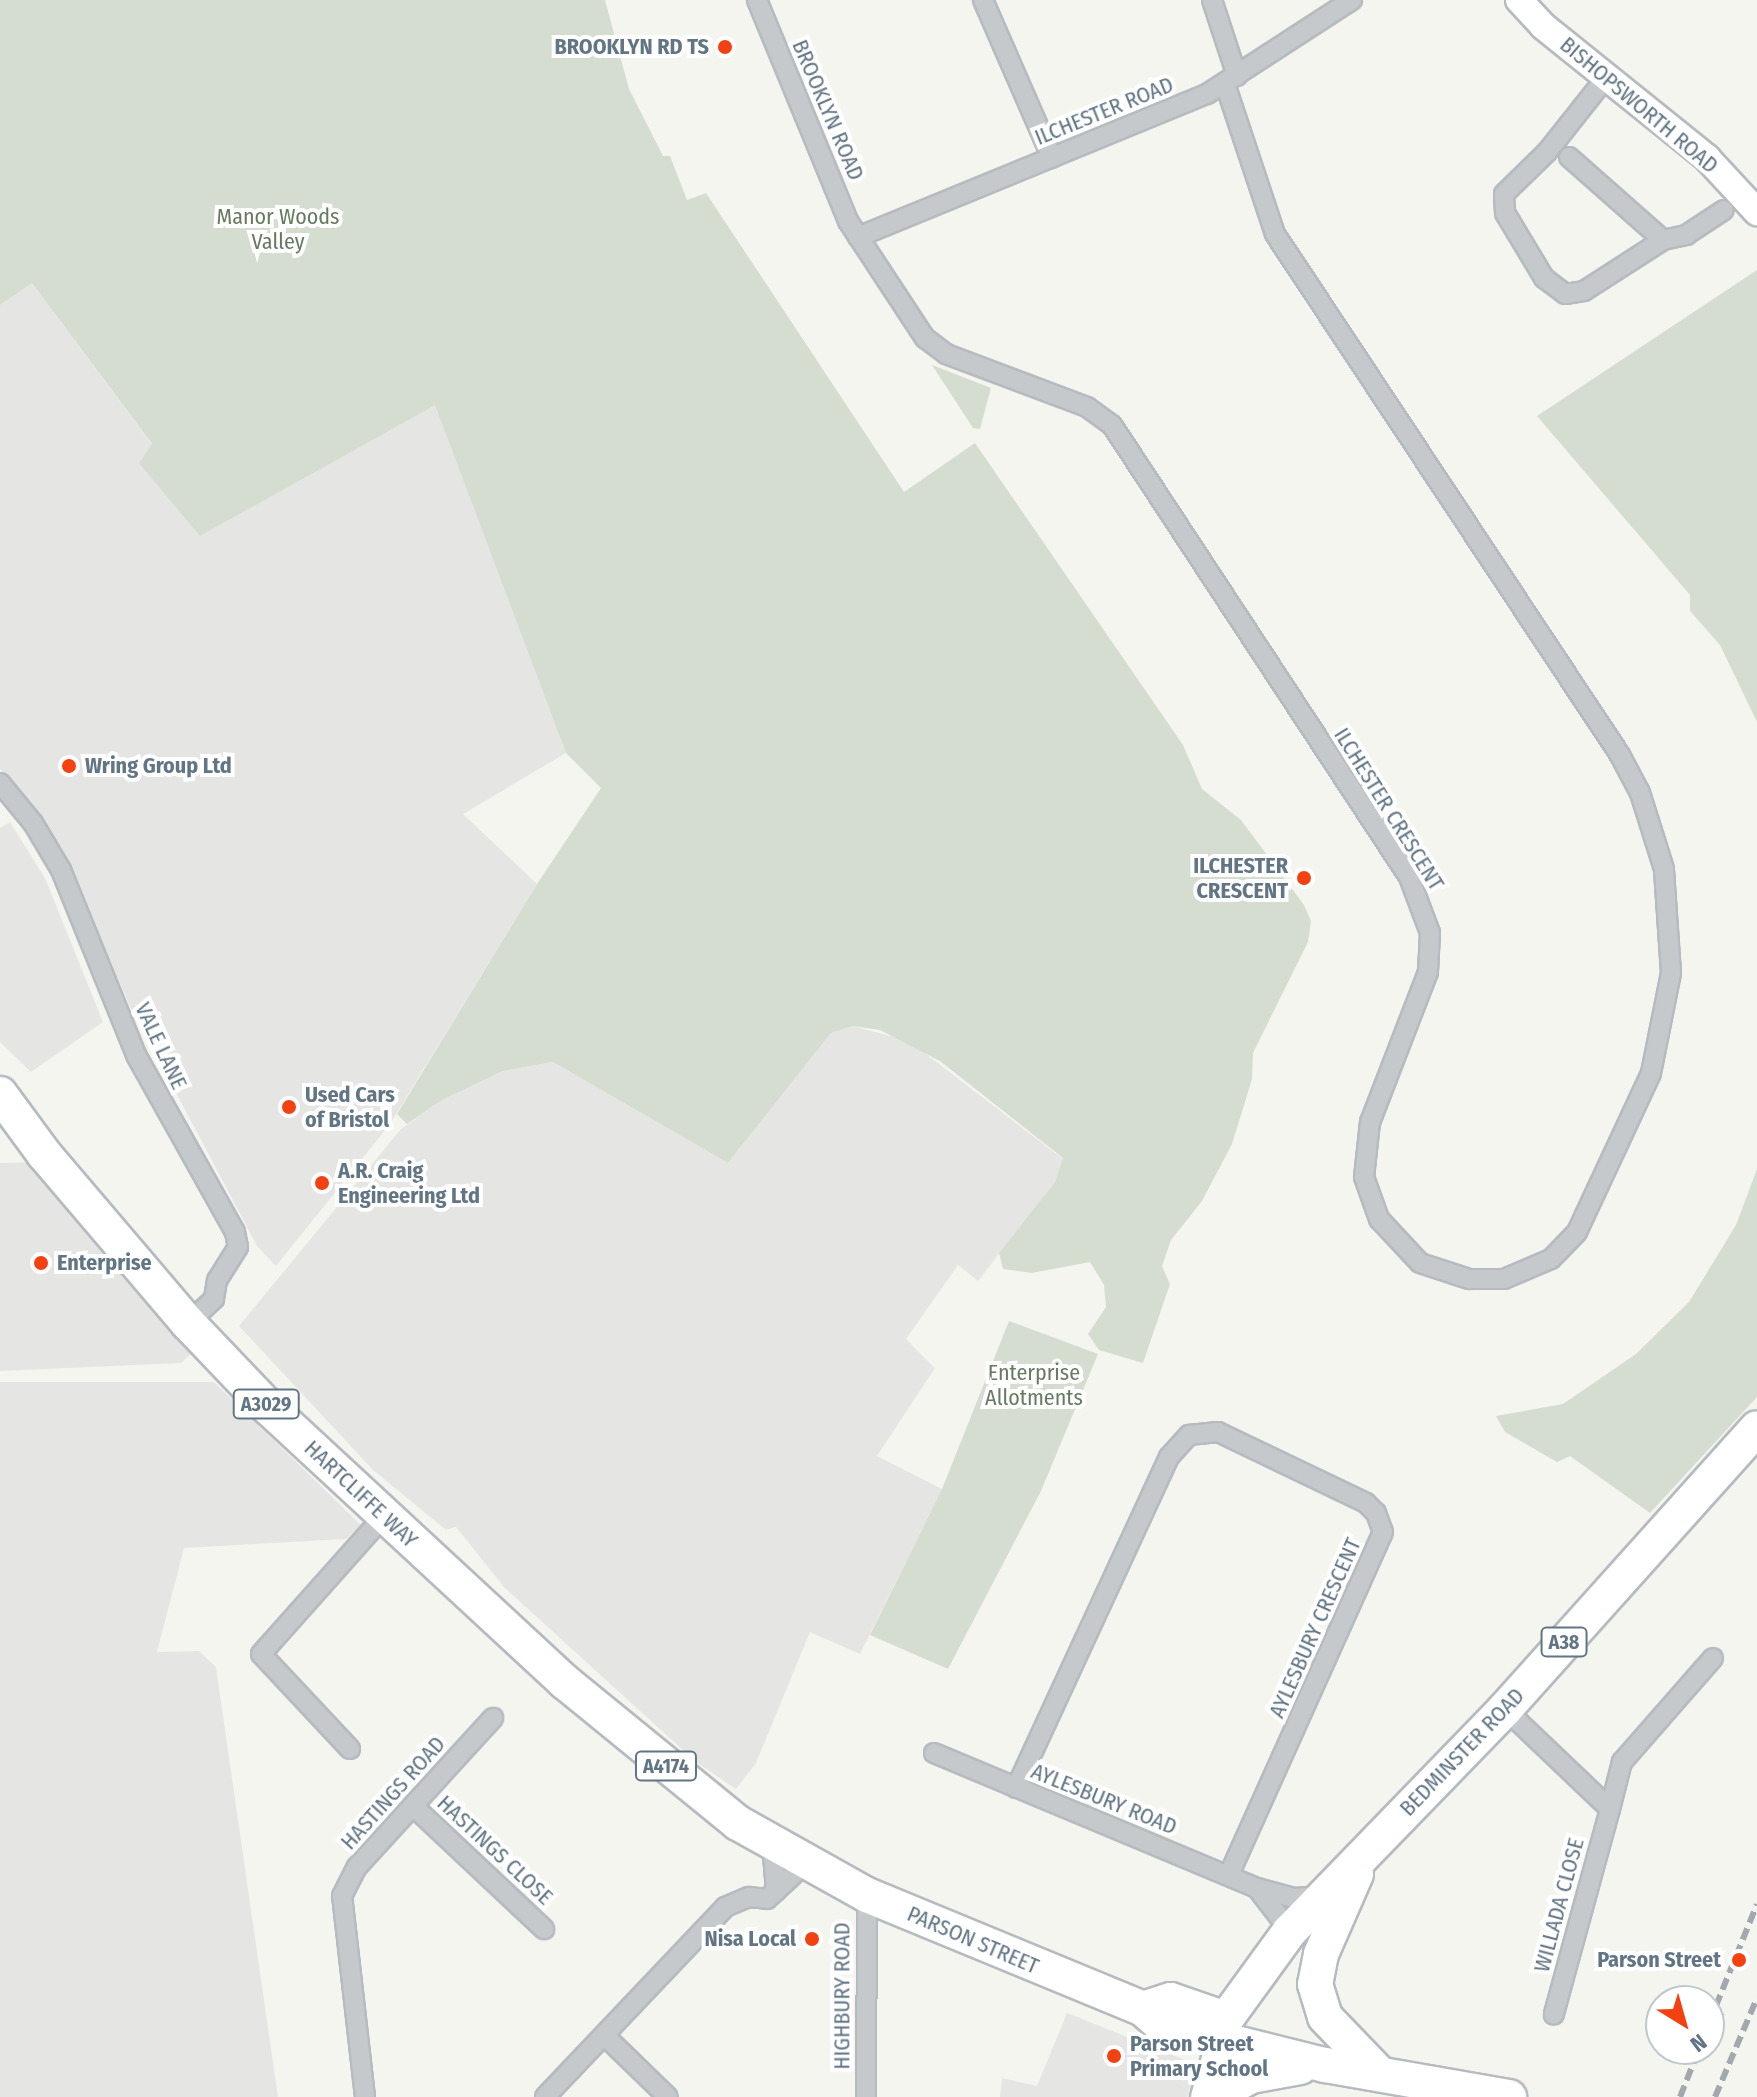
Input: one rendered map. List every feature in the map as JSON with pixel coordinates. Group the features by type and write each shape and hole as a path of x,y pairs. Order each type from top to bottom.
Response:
{"highway":[{"name":"HARTCLIFFE WAY","path":"0,1094 44,1154 188,1323 383,1517 565,1682 675,1774 772,1843"},
{"name":"BEDMINSTER ROAD","path":"1223,2030 1290,1931 1505,1709 1757,1428"},
{"name":"PARSON STREET","path":"772,1843 867,1895 1143,2009 1171,2000 1223,2030 1374,2084 1509,2097"},
{"name":"A38","path":"1316,1971 1366,1852"},
{"path":"1290,1931 1316,1971 1325,2017 1374,2084"},
{"path":"1213,2097 1263,2072 1325,2065"}],"street":[{"name":"BROOKLYN ROAD","path":"757,0 858,237"},
{"path":"983,0 1052,158"},
{"name":"ILCHESTER CRESCENT","path":"858,237 934,348 1087,407 1112,425 1419,897 1431,953 1423,993 1365,1139 1364,1177 1369,1201 1389,1233 1420,1263 1469,1279 1523,1273 1558,1254 1577,1232 1651,1073 1671,973 1664,869 1640,793 1620,755 1275,234 1231,80 1212,0"},
{"name":"ILCHESTER ROAD","path":"858,237 1052,158 1231,80 1352,0"},
{"name":"BISHOPSWORTH ROAD","path":"1519,0 1543,26 1608,75 1707,158 1757,212"},
{"path":"1608,75 1547,152 1508,185 1505,213 1544,278 1565,294 1590,288 1663,240 1686,235 1724,210"},
{"path":"1569,157 1663,240"},
{"name":"VALE LANE","path":"0,783 33,823 61,870 136,1055 235,1232 238,1247 217,1280 214,1299 188,1323"},
{"name":"AYLESBURY CRESCENT","path":"1016,1788 1169,1457 1189,1435 1218,1432 1366,1503 1376,1513 1383,1532 1229,1875"},
{"path":"350,1749 261,1654 383,1517"},
{"name":"WILLADA CLOSE","path":"1554,2014 1622,1762 1713,1658"},
{"path":"1505,1709 1610,1809"},
{"name":"HASTINGS ROAD","path":"365,2097 342,1896 357,1867 493,1718"},
{"name":"AYLESBURY ROAD","path":"934,1753 1257,1888 1295,1898 1325,1894"},
{"name":"HASTINGS CLOSE","path":"413,1806 544,1929"},
{"path":"772,1843 776,1891"},
{"path":"545,2097 606,2037 725,1907 749,1897 767,1899 806,1863"},
{"name":"AYLESBURY ROAD","path":"1257,1888 1290,1931"},
{"name":"HIGHBURY ROAD","path":"866,2097 867,1895"},
{"name":"BEDMINSTER ROAD","path":"1204,2097 1223,2030"},
{"path":"606,2037 668,2097"}],"shaded area":[{"path":"32,283 152,445 200,536 435,404 566,753 463,814 537,884 390,1124 276,1266 257,1246 129,1004 64,854 0,769 0,305"},
{"path":"10,822 45,878 103,1022 31,1072 0,1042 0,828"},
{"path":"853,1026 909,1041 1063,1159 1055,1182 978,1281 958,1265 906,1339 935,1368 877,1456 942,1489 860,1654 810,1632 756,1763 736,1789 696,1762 504,1587 456,1527 446,1530 373,1470 239,1326 401,1129 442,1100 503,1071 553,1062 728,1163 831,1033"},
{"path":"40,1162 191,1354 181,1363 0,1371 0,1163"},
{"path":"0,1382 214,1382 361,1525 346,1539 184,1548 157,1652 199,1651 216,1667 278,2097 0,2097"},
{"name":"Parson Street Primary School","path":"1067,2013 1185,2060 1194,2075 1187,2097 1000,2097 1002,2078 1037,2086"}],"green space":[{"name":"Manor Woods Valley","path":"0,0 605,0 629,89 663,156 670,156 687,200 706,193 904,492 975,443 1183,745 1202,789 1241,820 1304,905 1311,921 1308,942 1253,1053 1252,1079 1232,1144 1202,1201 1171,1240 1162,1266 1170,1284 1143,1363 1099,1350 1088,1334 1106,1307 1104,1285 1090,1262 1032,1273 1003,1269 999,1253 1055,1182 1063,1158 940,1061 880,1030 853,1026 831,1033 728,1163 553,1062 503,1071 442,1100 407,1124 397,1114 537,884 601,788 566,753 435,405 200,536 139,463 152,444 32,283 0,305"},
{"path":"1757,270 1757,722 1720,645 1690,611 1690,595 1537,416"},
{"path":"932,365 991,388 980,429 973,428"},
{"path":"1757,1169 1757,1397 1650,1513 1570,1456 1557,1462 1505,1432 1496,1416 1563,1404 1636,1354 1689,1302 1736,1225"},
{"name":"Enterprise Allotments","path":"1009,1321 1098,1354 1041,1491 948,1669 870,1635 942,1489"}],"railway":[{"path":"1724,1985 1757,1904"},
{"path":"1715,2097 1757,1998"},
{"path":"1680,2097 1693,2065"}],"place":[{"name":"BROOKLYN RD TS","path":"725,47"},
{"name":"Wring Group Ltd","path":"69,766"},
{"name":"ILCHESTER CRESCENT","path":"1304,878"},
{"name":"Used Cars of Bristol","path":"289,1107"},
{"name":"A.R. Craig Engineering Ltd","path":"322,1183"},
{"name":"Enterprise","path":"41,1263"},
{"name":"Nisa Local","path":"812,1939"},
{"name":"Parson Street","path":"1739,1960"},
{"name":"Parson Street Primary School","path":"1114,2056"}]}
